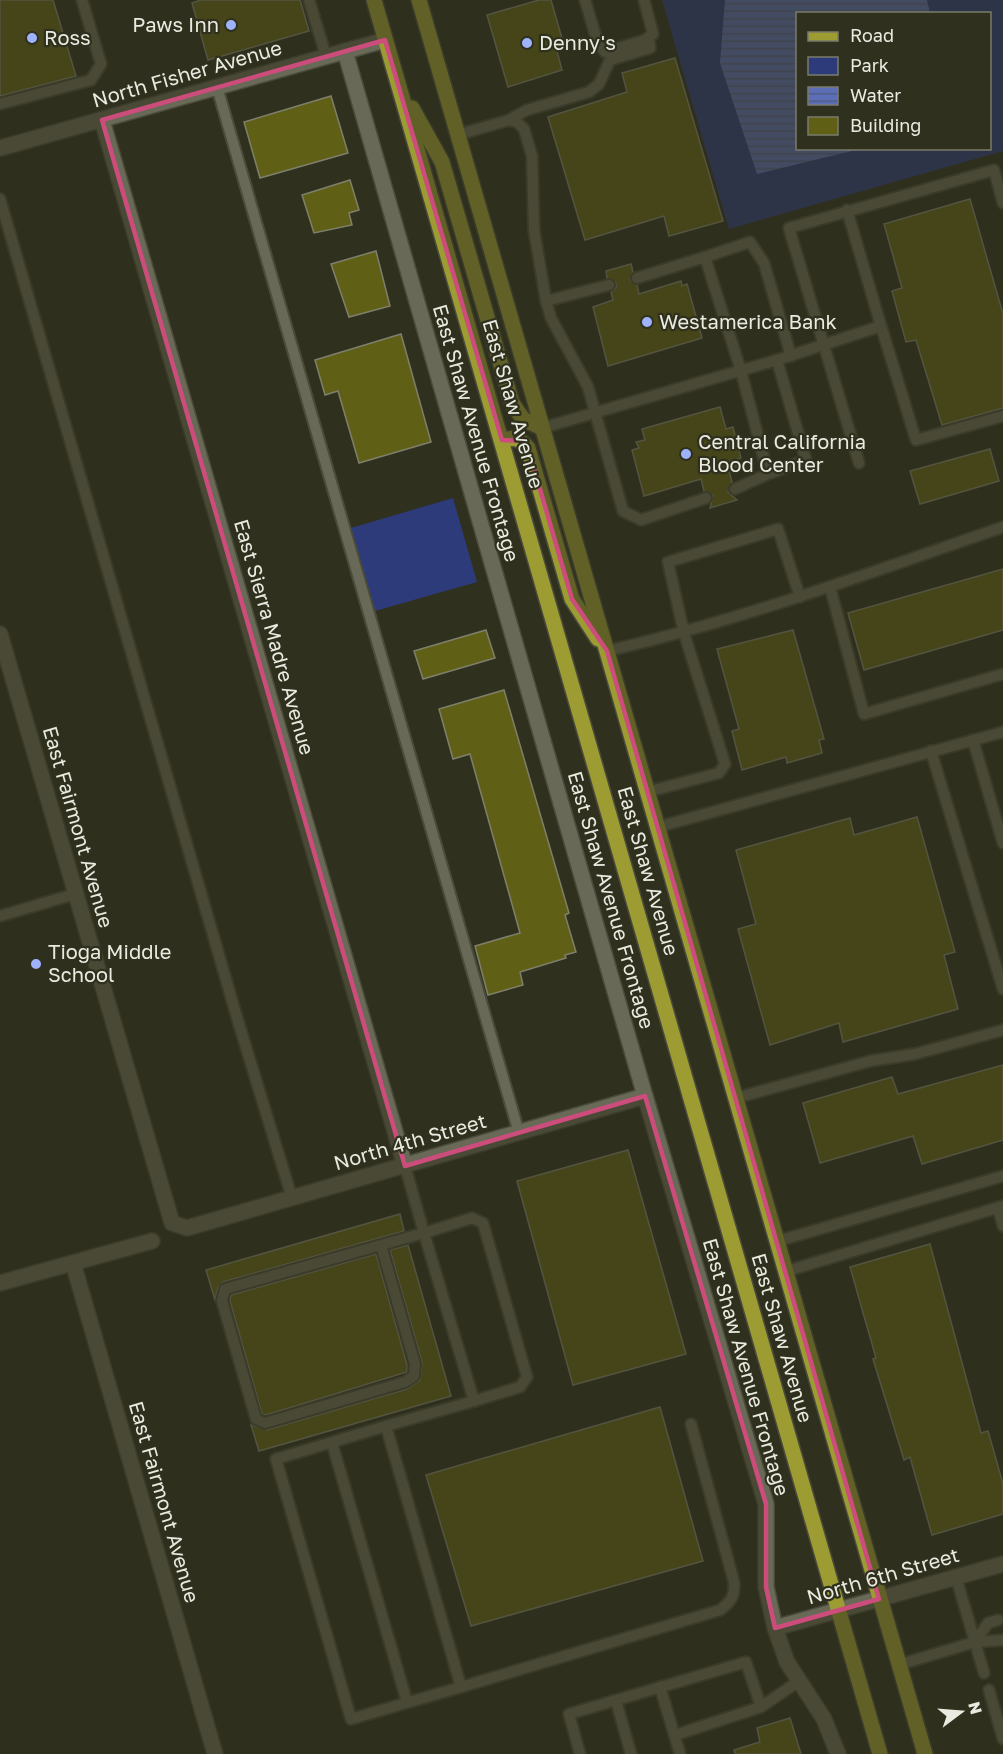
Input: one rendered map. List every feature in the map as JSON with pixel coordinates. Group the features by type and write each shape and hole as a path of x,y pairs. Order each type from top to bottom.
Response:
{"main road":[{"name":"East Shaw Avenue","path":"374,0 880,1754"},
{"name":"East Shaw Avenue","path":"422,1 542,428 925,1754"},
{"path":"399,85 442,162 512,403 523,419 542,428"},
{"path":"502,440 512,438 522,441 528,448 572,599 607,651"}],"street":[{"name":"North Fisher Avenue","path":"0,148 385,40"},
{"name":"East Shaw Avenue Frontage","path":"345,51 645,1096 766,1504 766,1587 775,1628 787,1662 824,1719 838,1754"},
{"name":"East Sierra Madre Avenue","path":"102,120 405,1166"},
{"name":"East Fairmont Avenue","path":"0,634 168,1215 172,1223 187,1228"},
{"name":"North 4th Street","path":"187,1228 645,1096"},
{"path":"0,1283 152,1241"},
{"name":"East Fairmont Avenue","path":"73,1263 215,1754"},
{"name":"North 6th Street","path":"775,1628 1003,1564"}],"lane":[{"path":"0,105 91,80 101,64 82,0"},
{"path":"309,0 326,56"},
{"path":"585,0 598,44 605,52 649,38 653,34 644,0"},
{"path":"458,135 509,120 527,110 589,92 599,84 610,60 650,48 649,38"},
{"path":"217,87 519,1133"},
{"path":"509,120 518,122 524,129 532,156 534,230 546,301 551,318 588,387 623,511 641,520 706,498"},
{"path":"859,463 789,228 994,170 1003,203"},
{"path":"0,199 238,1021 292,1198"},
{"path":"847,210 916,440 1003,416"},
{"path":"637,278 750,242 764,263 791,356"},
{"path":"705,257 741,371 768,474"},
{"path":"546,301 609,285"},
{"path":"542,428 791,356 881,326"},
{"path":"735,489 806,460 777,360"},
{"path":"607,651 684,633 800,597 1003,527"},
{"path":"647,792 719,772 724,764 684,633 668,562 778,529 800,597"},
{"path":"830,587 864,714 1003,674"},
{"path":"658,827 1003,732"},
{"path":"973,740 1003,843"},
{"path":"931,751 1002,990"},
{"path":"0,916 75,894"},
{"path":"736,1098 870,1060 915,1054 1003,1030"},
{"path":"405,1166 474,1401"},
{"path":"778,1241 1003,1176"},
{"path":"787,1271 1000,1207 1003,1226"},
{"path":"381,1245 415,1364 414,1376 405,1383 265,1423 256,1419 222,1301 225,1289 472,1218 483,1223 527,1377 520,1387 276,1459 351,1719 720,1610 729,1604 735,1594 734,1582 690,1424"},
{"path":"386,1426 461,1687"},
{"path":"332,1443 407,1702"},
{"path":"956,1577 984,1673"},
{"path":"975,1642 988,1623 998,1620"},
{"path":"898,1665 975,1642 1003,1640"},
{"path":"580,1754 569,1714 746,1662 761,1707"},
{"path":"675,1735 761,1707 799,1681"},
{"path":"660,1687 680,1754"},
{"path":"989,1690 1003,1739"},
{"path":"616,1701 632,1754"}],"highlighted area":[{"path":"385,40 502,440 522,441 528,448 572,599 607,651 879,1599 775,1628 766,1587 766,1504 645,1096 405,1166 102,120"}],"green space":[{"path":"662,0 1003,0 1003,151 729,229"},
{"path":"453,498 477,582 375,611 351,528"}],"water":[{"path":"725,0 927,0 930,12 796,12 796,150 856,150 757,174 720,63"}],"building":[{"name":"Ross","path":"0,0 53,0 76,76 0,96"},
{"path":"201,0 300,0 309,31 208,60 192,3"},
{"name":"Denny's","path":"539,0 551,0 563,42 555,44 562,70 508,87 487,15"},
{"path":"675,58 723,221 669,236 664,216 585,240 548,117 627,92 622,73"},
{"path":"331,96 348,153 260,178 244,122"},
{"path":"350,180 359,210 349,213 352,225 314,233 302,195"},
{"path":"970,199 1003,314 1003,408 942,425 916,340 906,342 892,291 902,288 884,224"},
{"path":"376,251 390,306 349,317 331,264"},
{"name":"Westamerica Bank","path":"631,264 633,272 630,280 637,285 639,294 681,281 682,286 687,284 702,338 608,366 593,307 613,300 611,292 616,288 616,283 607,278 606,271"},
{"path":"401,334 431,442 359,463 338,391 325,395 315,360"},
{"name":"Central California Blood Center","path":"720,407 726,429 733,427 741,458 735,460 737,468 729,471 732,482 728,492 737,500 710,508 713,496 704,491 701,479 644,496 632,450 639,448 636,442 645,440 642,429"},
{"path":"990,449 999,481 920,504 910,471"},
{"path":"1003,569 1003,630 864,670 848,613"},
{"path":"486,630 495,658 423,679 414,651"},
{"path":"793,630 824,739 819,740 822,753 787,763 786,757 742,770 732,731 739,729 717,649"},
{"path":"504,690 569,913 565,915 576,952 565,955 566,958 520,972 523,985 488,995 475,946 520,933 470,754 453,759 439,709"},
{"path":"917,817 955,952 944,955 958,1009 843,1042 839,1023 770,1045 738,929 756,924 736,850 850,818 854,835"},
{"path":"1003,1065 1003,1140 922,1164 913,1136 820,1163 803,1103 892,1077 898,1094"},
{"path":"628,1150 686,1354 573,1385 517,1181"},
{"path":"400,1214 404,1231 223,1282 218,1287 215,1300 206,1270"},
{"path":"930,1244 981,1433 988,1431 1003,1484 1003,1514 932,1535 910,1457 904,1460 873,1359 876,1358 850,1267"},
{"path":"408,1245 451,1396 259,1451 251,1425 267,1430 407,1389 420,1380 422,1362 390,1250"},
{"path":"376,1254 407,1372 266,1415 262,1414 230,1301 231,1295"},
{"path":"660,1407 703,1561 471,1626 426,1475"},
{"path":"790,1718 801,1754 735,1754 734,1750 760,1742 757,1728"}],"place":[{"name":"Paws Inn","path":"231,25"},
{"name":"Ross","path":"32,38"},
{"name":"Denny's","path":"527,43"},
{"name":"Westamerica Bank","path":"647,322"},
{"name":"Central California Blood Center","path":"686,454"},
{"name":"Tioga Middle School","path":"36,964"}]}
